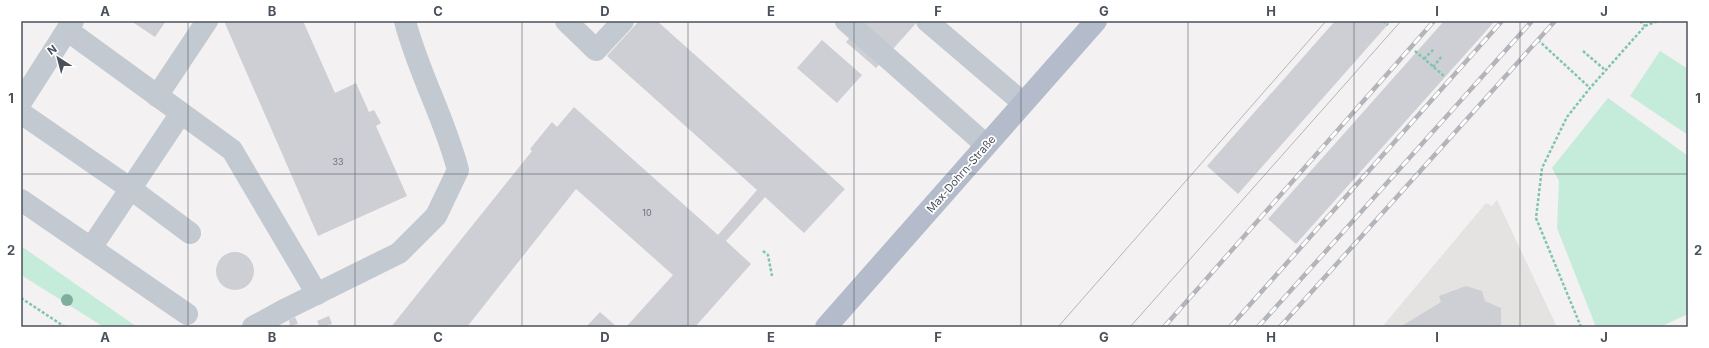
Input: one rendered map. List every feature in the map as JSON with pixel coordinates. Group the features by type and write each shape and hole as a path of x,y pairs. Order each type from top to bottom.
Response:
{"main road":[{"name":"Max-Dohrn-Straße","path":"826,327 1096,21"}],"lane":[{"path":"157,96 207,21"},
{"path":"253,327 399,253 436,216 458,170 452,144 412,48 405,21"},
{"path":"566,21 596,50 623,21"},
{"path":"846,21 986,145"},
{"path":"927,21 1024,103"},
{"path":"21,102 70,26 157,96 232,150 317,294"},
{"path":"21,113 131,189 190,233"},
{"path":"91,248 181,113"},
{"path":"21,200 188,314"}],"path":[{"path":"1383,21 1388,25"},
{"path":"1640,21 1645,26"},
{"path":"1581,327 1536,218 1542,168 1567,117 1604,69 1645,26 1658,21"},
{"path":"1538,40 1590,88"},
{"path":"1424,59 1434,49"},
{"path":"1415,51 1444,76"},
{"path":"1583,51 1604,69"},
{"path":"1433,67 1442,56"},
{"path":"763,251 768,255 772,276"},
{"path":"21,298 65,327"}],"shaded area":[{"path":"1497,200 1557,327 1382,327 1486,203 1492,206"}],"green space":[{"path":"1660,51 1688,69 1688,135 1630,96"},
{"path":"1608,98 1688,156 1688,314 1660,327 1596,327 1557,228 1559,181 1552,168"},
{"path":"21,246 137,327 104,327 21,275"}],"building":[{"path":"131,21 166,21 155,37"},
{"path":"224,21 303,21 335,93 356,83 369,112 374,110 381,123 376,126 407,196 318,236"},
{"path":"639,21 657,21 845,189 804,233 765,197 726,241 751,264 695,327 626,327 673,275 576,189 467,327 391,327 532,151 530,149 552,122 557,127 574,107 718,235 757,190 607,56"},
{"path":"865,21 918,21 876,68 846,42"},
{"path":"1335,21 1391,21 1238,194 1207,166"},
{"path":"1444,21 1495,21 1296,244 1268,219"},
{"path":"822,40 862,75 837,103 797,68"},
{"path":"231,252 239,252 249,257 253,264 253,278 249,285 239,290 231,290 221,285 219,282 216,275 216,267 221,257 224,255"},
{"path":"1466,286 1482,291 1485,301 1501,308 1501,327 1400,327 1441,302 1439,296"},
{"path":"600,312 617,327 586,327"},
{"path":"329,316 332,324 320,327 317,321"},
{"path":"295,317 298,324 290,326 289,320"}],"tram line":[{"path":"1058,327 1326,21"},
{"path":"1130,327 1401,21"}],"railway":[{"path":"1164,327 1434,21"},
{"path":"1230,327 1502,21"},
{"path":"1258,327 1532,21"},
{"path":"1280,327 1555,21"}]}
